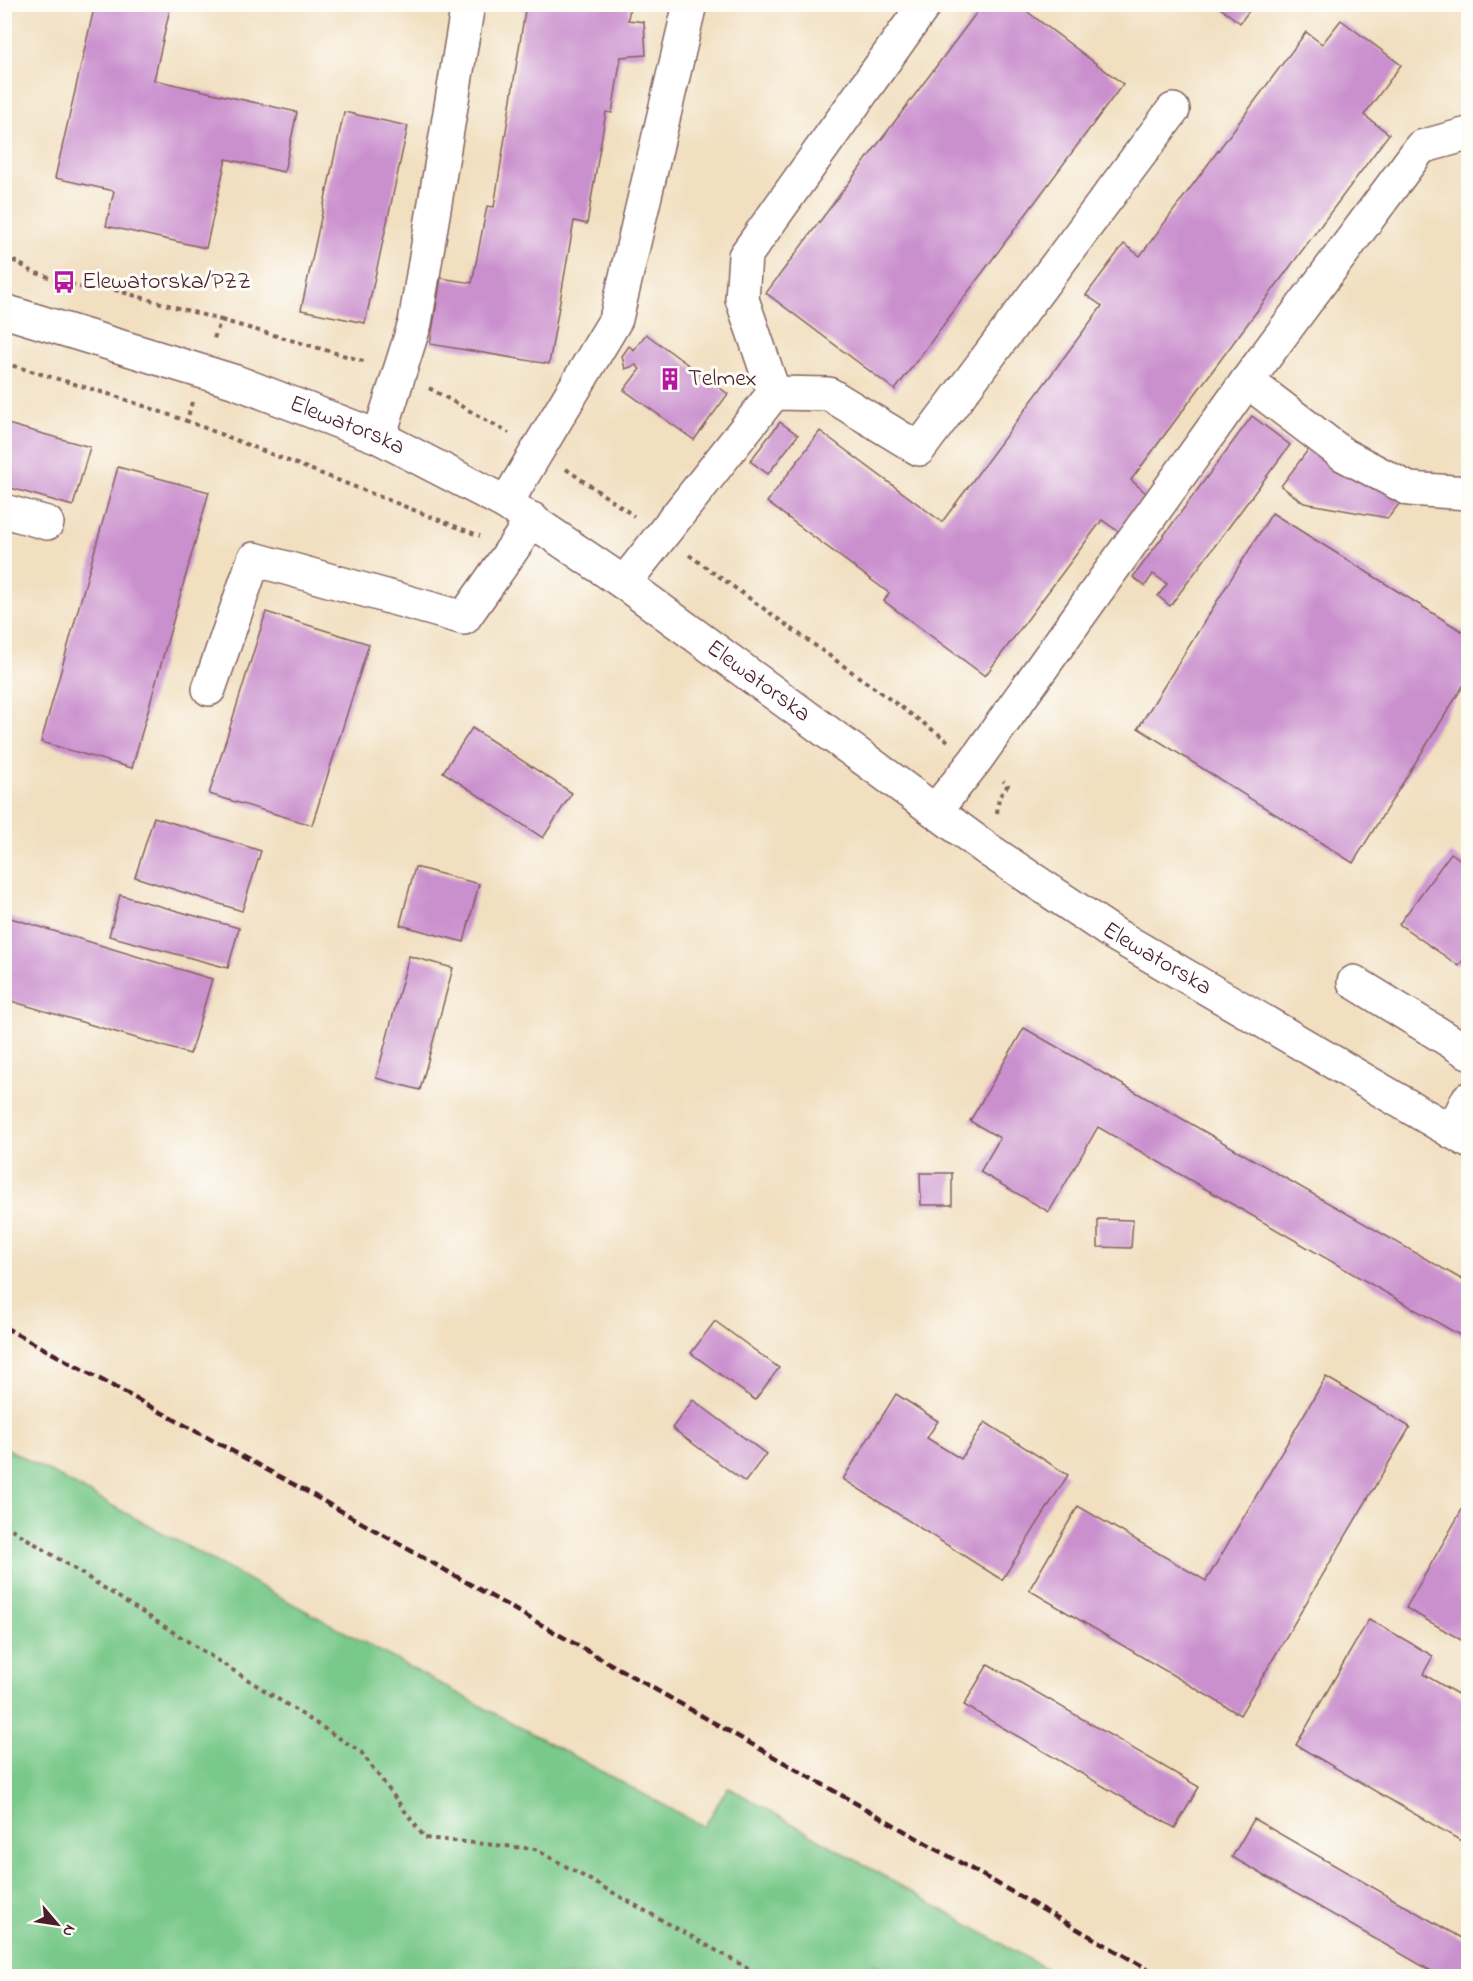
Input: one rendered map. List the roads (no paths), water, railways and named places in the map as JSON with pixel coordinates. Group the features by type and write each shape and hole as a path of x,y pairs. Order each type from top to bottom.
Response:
{"street":[{"path":"379,437 415,323 468,4"},
{"path":"209,689 254,559 464,618 497,569 514,549 519,511 616,319 690,4"},
{"path":"774,393 742,299 745,256 925,4"},
{"path":"774,393 829,394 919,449 1173,110"},
{"path":"935,811 975,761 1247,381 1421,147 1468,135"},
{"name":"Elewatorska","path":"4,311 236,382 379,437 519,511 624,583 987,849 1114,934 1460,1136"},
{"path":"1247,381 1344,455 1408,489 1468,493"},
{"path":"624,583 774,393"},
{"path":"4,511 47,523"},
{"path":"1354,982 1468,1052"},
{"path":"1460,1136 1468,1099"}],"railway":[{"path":"4,1327 304,1490 1160,1976"}],"place":[{"name":"Elewatorska/PZZ","path":"64,282"},
{"name":"Telmex","path":"670,379"}]}
